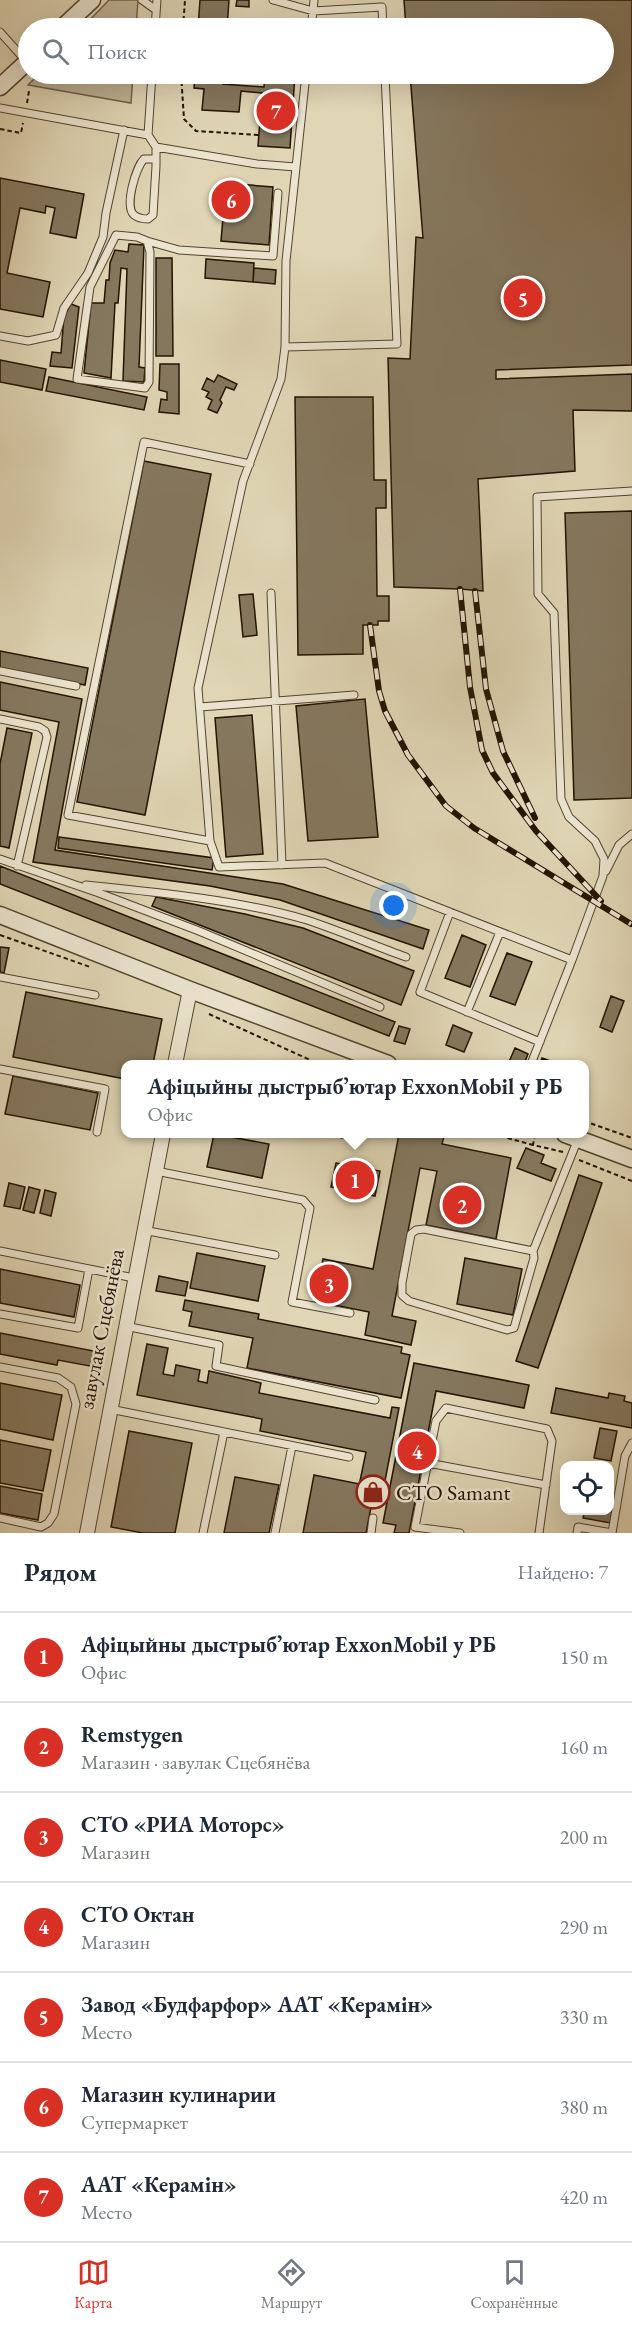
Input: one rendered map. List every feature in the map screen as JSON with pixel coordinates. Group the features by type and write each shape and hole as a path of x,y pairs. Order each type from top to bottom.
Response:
{"street":[{"path":"73,18 92,0"},
{"path":"0,87 18,71"},
{"path":"0,915 188,997 373,1060"},
{"path":"176,1060 188,997"},
{"name":"завулак Сцебянёва","path":"87,1533 162,1138"},
{"path":"577,1138 632,1159"}],"lane":[{"path":"142,0 156,10"},
{"path":"156,18 157,0"},
{"path":"273,0 313,11 382,3 383,18"},
{"path":"312,18 314,0"},
{"path":"0,32 18,51"},
{"path":"151,84 148,135 156,147 156,159 153,215 148,219 141,218 133,214 129,207 134,182 139,164 144,159 156,159"},
{"path":"305,84 286,261 285,347 281,380 243,481 198,688 210,841 219,867 325,863 572,960"},
{"path":"285,347 397,344 385,84"},
{"path":"0,108 148,135"},
{"path":"0,336 28,341 56,335 64,308 88,273 103,237 124,130"},
{"path":"156,147 257,164 296,167"},
{"path":"104,228 116,235 137,237 179,250 273,256 278,193"},
{"path":"116,235 90,287 77,379 145,388 149,382 150,252 147,241"},
{"path":"210,841 68,815 144,442 250,464"},
{"path":"603,876 604,859 595,841 569,817 561,799 554,613 538,594 537,497 632,491"},
{"path":"271,593 282,865"},
{"path":"0,671 76,686"},
{"path":"200,707 354,695"},
{"path":"0,719 39,727 48,737 17,866"},
{"path":"533,1060 603,876 619,845 632,834"},
{"path":"0,859 199,931 380,1007"},
{"path":"71,884 155,892 307,920 406,957"},
{"path":"450,912 420,992 540,1042"},
{"path":"467,1012 500,932"},
{"path":"0,977 95,995"},
{"path":"0,1069 105,1089 97,1132"},
{"path":"533,1251 424,1229 416,1230 411,1234 402,1295 409,1301 507,1330 514,1328 534,1258 533,1251 571,1138"},
{"path":"156,1171 303,1200 310,1208 292,1302 351,1313"},
{"path":"143,1230 275,1255"},
{"path":"0,1251 134,1278"},
{"path":"0,1314 78,1328 89,1269"},
{"path":"125,1326 219,1345 216,1366 375,1400"},
{"path":"0,1367 58,1378 71,1387 76,1404 54,1514 42,1527 0,1518"},
{"path":"460,1533 415,1527 436,1421 446,1408 547,1430 552,1442 539,1533"},
{"path":"110,1409 349,1457"},
{"path":"203,1533 224,1432"},
{"path":"577,1533 578,1527 612,1533 625,1456 632,1443"},
{"path":"275,1533 292,1446"},
{"path":"428,1463 546,1485"},
{"path":"371,1533 373,1518"}],"path":[{"path":"184,18 185,0"},
{"path":"182,84 184,119 196,130 259,135"},
{"path":"0,935 92,968"},
{"path":"188,997 309,1060"},
{"path":"589,1122 632,1138"},
{"path":"508,1138 533,1145"}],"shaded area":[{"path":"109,0 138,0 137,18 92,18"},
{"path":"132,84 131,103 28,85"}],"building":[{"path":"200,0 229,0 228,18 199,18"},
{"path":"237,0 249,0 249,7 236,6"},
{"path":"404,0 632,0 632,365 496,370 496,379 632,374 632,411 573,410 575,471 478,479 483,591 394,587 388,358 410,359 416,237 423,238 411,84 614,84 614,18 405,18"},
{"path":"194,84 264,87 264,84 294,84 290,148 258,146 262,93 241,91 239,112 202,110 204,89 194,88"},
{"path":"0,178 84,194 76,238 50,233 55,208 46,206 45,213 20,208 7,273 50,282 43,317 0,309"},
{"path":"226,183 273,187 269,245 221,241"},
{"path":"129,244 144,245 139,367 145,368 144,382 123,381 127,269 121,268 118,303 115,303 111,378 84,373 91,303 104,303 106,280 109,280 110,263 115,250 128,252"},
{"path":"156,258 172,258 173,356 156,356"},
{"path":"206,259 254,263 253,282 205,278"},
{"path":"254,268 276,270 275,284 253,282"},
{"path":"71,304 79,307 72,368 50,366 52,352 61,353 64,316"},
{"path":"0,360 46,369 42,390 0,382"},
{"path":"160,364 179,364 179,414 159,412 161,399 167,400 167,392 159,390"},
{"path":"218,375 237,384 234,390 226,387 217,413 208,409 212,400 206,397 209,392 202,389 207,378 214,382"},
{"path":"49,377 147,397 144,410 46,391"},
{"path":"295,397 373,397 374,480 386,480 386,508 376,508 377,596 389,596 389,621 378,621 378,625 363,625 363,654 298,655"},
{"path":"144,461 211,474 145,815 77,802"},
{"path":"632,511 632,798 574,800 565,513"},
{"path":"253,594 257,635 243,637 239,595"},
{"path":"0,651 88,668 85,685 0,668"},
{"path":"0,682 82,699 55,850 283,884 429,930 423,949 280,900 210,886 33,862 59,722 0,710"},
{"path":"365,699 378,837 308,841 296,706"},
{"path":"252,715 263,854 226,857 215,718"},
{"path":"7,728 32,733 9,848 0,846 0,764"},
{"path":"59,837 214,858 212,870 58,848"},
{"path":"0,866 395,1022 389,1036 0,884"},
{"path":"156,897 303,928 414,971 401,1005 152,906"},
{"path":"462,935 486,945 470,987 445,978"},
{"path":"0,947 9,948 4,973 0,972"},
{"path":"507,953 532,962 515,1005 490,996"},
{"path":"26,992 162,1019 154,1060 121,1060 121,1078 13,1057"},
{"path":"611,996 624,1001 612,1032 600,1027"},
{"path":"453,1025 472,1033 464,1052 446,1045"},
{"path":"399,1026 410,1029 405,1044 394,1041"},
{"path":"515,1048 528,1054 526,1060 510,1060"},
{"path":"13,1076 98,1093 90,1130 5,1114"},
{"path":"213,1138 236,1138 269,1144 262,1178 207,1167"},
{"path":"398,1138 444,1138 442,1144 511,1158 496,1239 426,1225 437,1171 420,1168 392,1316 416,1321 411,1345 365,1335 369,1312 315,1301 323,1259 373,1269"},
{"path":"526,1148 544,1155 541,1163 556,1169 551,1181 517,1168"},
{"path":"336,1163 380,1171 375,1196 331,1187"},
{"path":"579,1175 602,1183 538,1368 516,1361"},
{"path":"9,1183 25,1187 20,1209 4,1206"},
{"path":"29,1187 40,1190 34,1213 23,1210"},
{"path":"45,1190 56,1193 51,1216 40,1213"},
{"path":"197,1253 265,1266 258,1301 190,1288"},
{"path":"465,1258 522,1269 513,1315 457,1304"},
{"path":"0,1269 80,1285 74,1317 0,1303"},
{"path":"159,1276 188,1282 185,1296 156,1291"},
{"path":"185,1300 259,1314 258,1319 402,1347 401,1353 410,1355 401,1398 247,1368 253,1338 189,1326 192,1312 183,1310"},
{"path":"0,1333 99,1352 95,1367 58,1360 57,1365 0,1354"},
{"path":"147,1344 168,1348 163,1374 174,1376 176,1365 200,1370 198,1381 207,1383 209,1371 261,1383 259,1393 390,1418 392,1407 399,1408 384,1486 360,1481 366,1452 260,1431 262,1419 137,1395"},
{"path":"414,1363 529,1385 524,1408 436,1391 409,1533 394,1533 396,1525 383,1523"},
{"path":"0,1383 62,1395 53,1440 0,1429"},
{"path":"556,1388 608,1398 609,1393 625,1396 624,1401 632,1403 632,1428 551,1413"},
{"path":"600,1428 617,1431 611,1461 594,1458"},
{"path":"129,1431 192,1443 175,1533 143,1533 111,1527"},
{"path":"0,1440 51,1450 43,1491 0,1483"},
{"path":"314,1475 375,1487 366,1533 303,1533"},
{"path":"235,1477 279,1485 269,1533 224,1533"},
{"path":"0,1486 42,1494 38,1520 0,1513"},
{"path":"584,1515 612,1515 610,1523 583,1518"}],"railway":[{"path":"460,589 470,687 482,750 493,773 536,831 601,901"},
{"path":"475,591 486,689 503,751 535,818"},
{"path":"370,625 379,691 385,711 408,755 446,806 474,828 631,924"}],"place":[{"name":"ААТ «Керамін»","path":"276,111"},
{"name":"Магазин кулинарии","path":"231,200"},
{"name":"Завод «Будфарфор» ААТ «Керамін»","path":"523,298"},
{"name":"Афіцыйны дыстрыбʼютар ExxonMobil у РБ","path":"355,1180"},
{"name":"Remstygen","path":"462,1205"},
{"name":"СТО «РИА Моторс»","path":"329,1284"},
{"name":"СТО Октан","path":"417,1451"},
{"name":"СТО Samant","path":"373,1492"}]}
